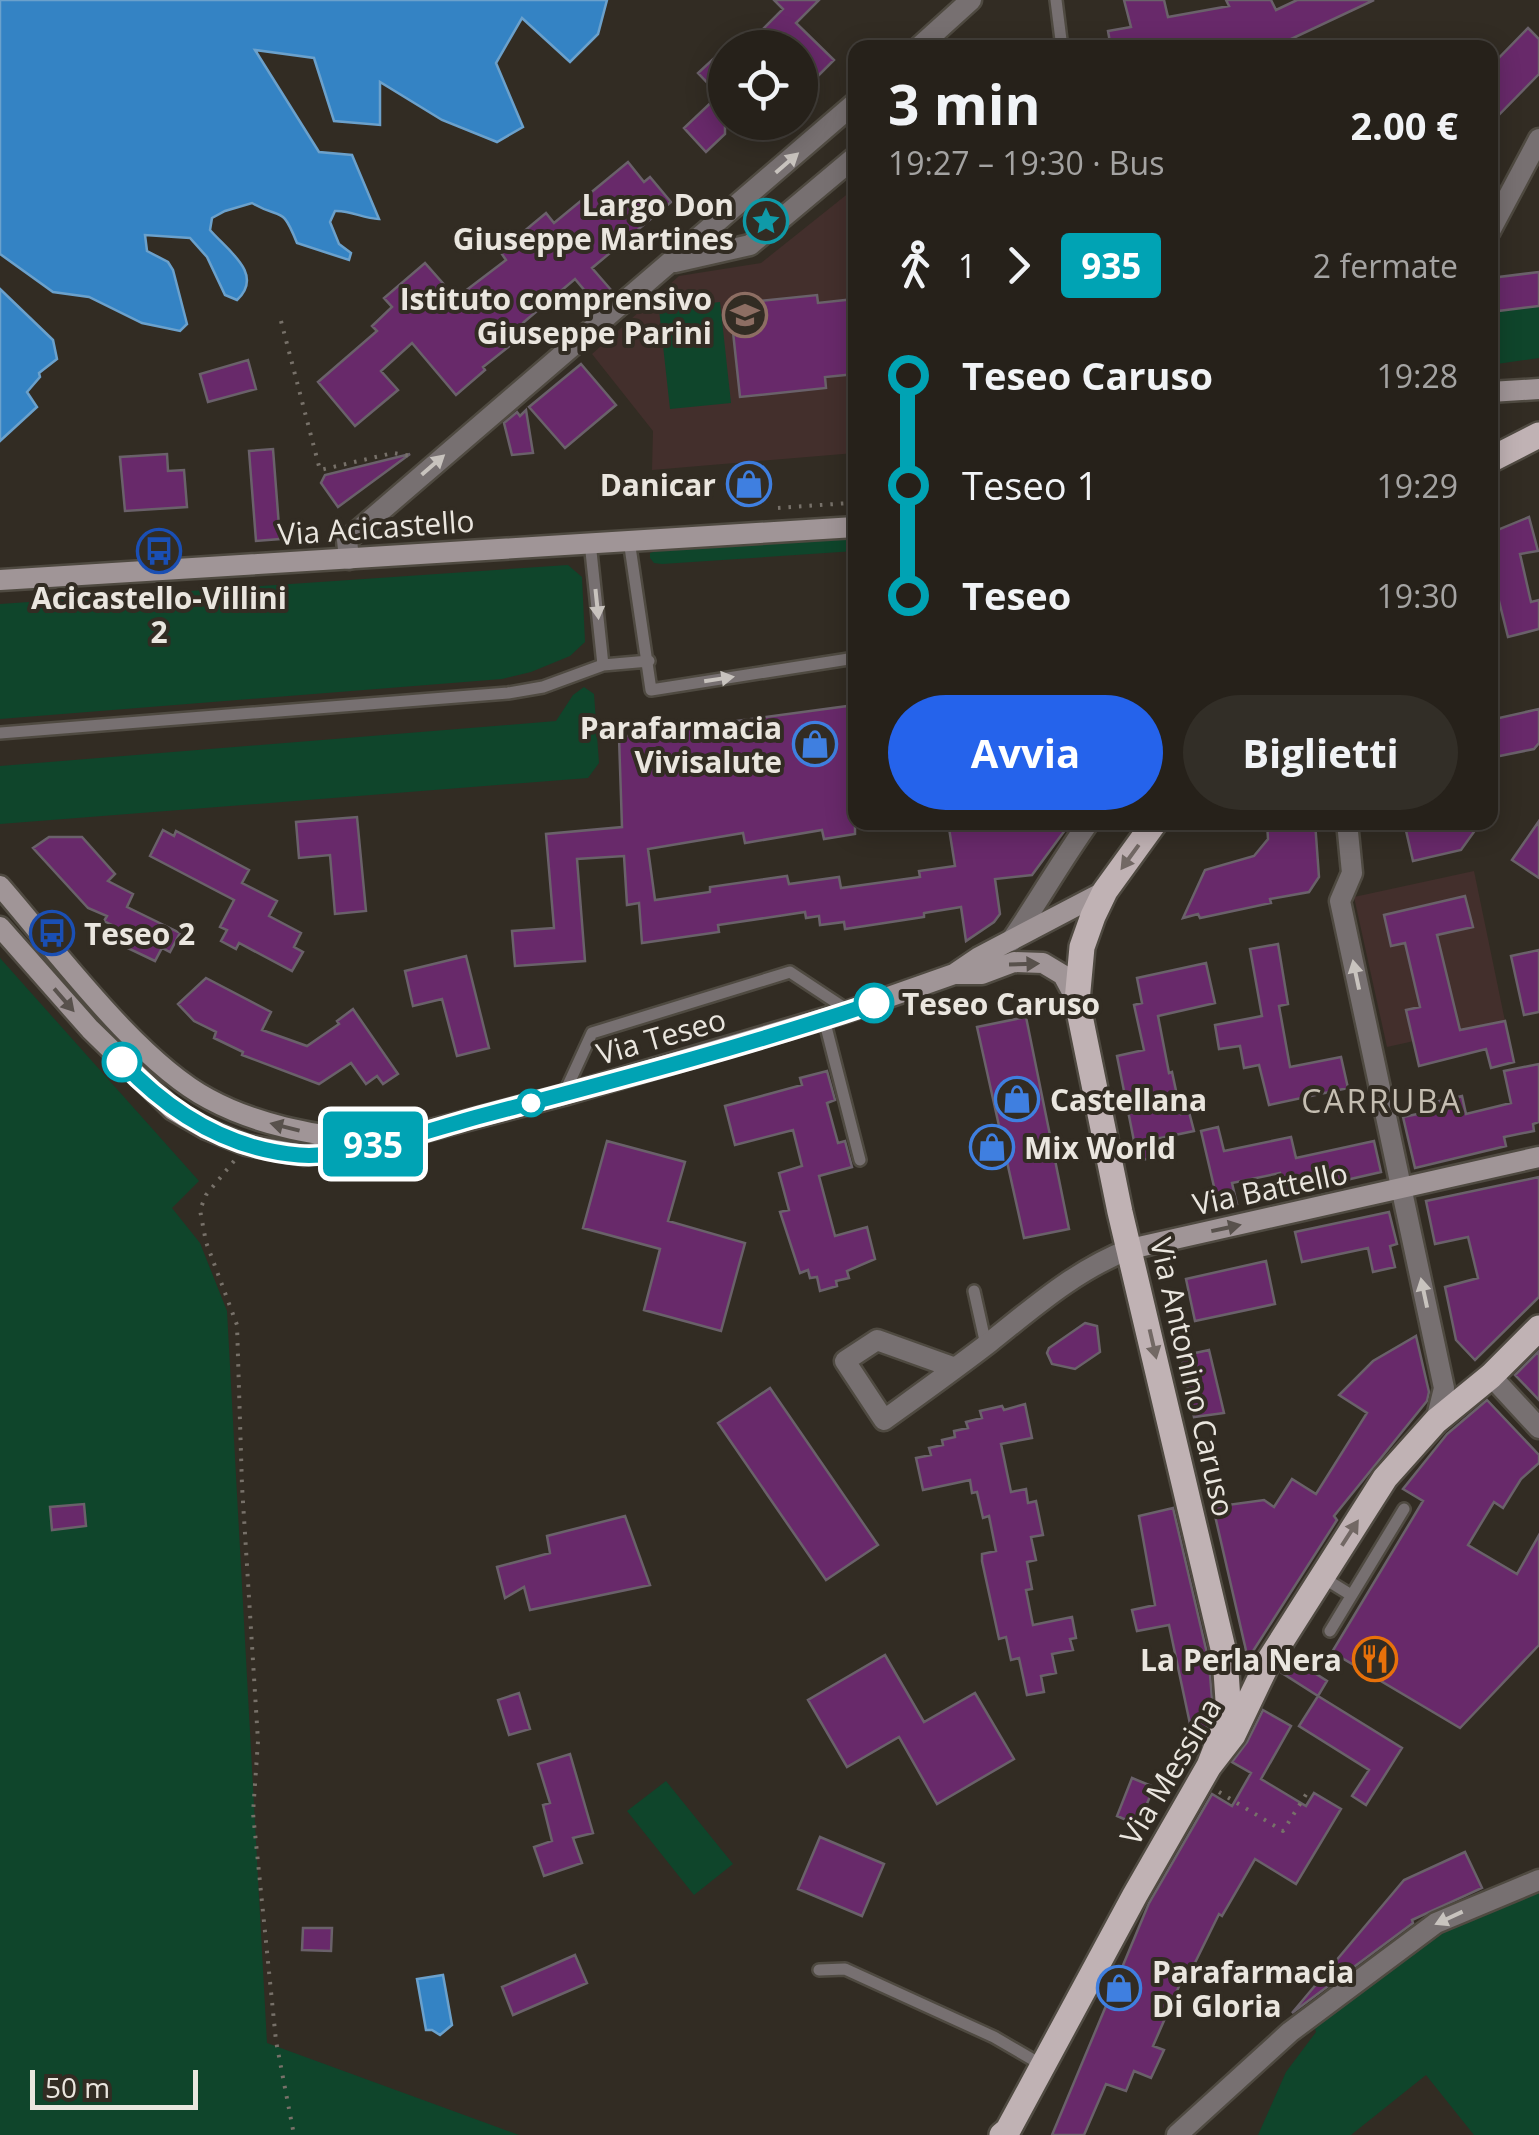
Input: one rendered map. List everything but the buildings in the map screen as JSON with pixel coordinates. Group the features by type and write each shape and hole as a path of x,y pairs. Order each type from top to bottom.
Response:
{"main road":[{"path":"1498,391 1539,388"},
{"path":"1498,456 1539,434"},
{"name":"Via Acicastello","path":"756,531 848,509"},
{"name":"Via Acicastello","path":"0,580 848,527"},
{"path":"954,974 1105,891 1149,830"},
{"path":"0,886 147,1052 205,1098 275,1126 381,1142"},
{"name":"Via Antonino Caruso","path":"1105,891 1082,948 1076,1001 1225,1657 1230,1715 1210,1776"},
{"name":"Via Teseo","path":"0,926 140,1081 173,1110 246,1146 304,1156 381,1142 564,1095 824,1019 954,974"},
{"path":"954,974 982,974 1014,962 1043,964 1063,975 1076,1001"},
{"name":"Via Battello","path":"1130,1249 1539,1158"},
{"name":"Via Messina","path":"1006,2133 1233,1735 1268,1662 1385,1478 1436,1421 1491,1376 1539,1328"},
{"path":"1225,1657 1245,1678 1268,1662"}],"street":[{"path":"939,39 971,0"},
{"path":"348,559 348,540 848,109"},
{"path":"1498,216 1539,139"},
{"path":"668,264 750,245 848,163"},
{"path":"1010,941 1084,830"},
{"path":"1348,830 1352,873 1340,901 1444,1388 1436,1421"},
{"name":"Via Battello","path":"955,1368 877,1340 845,1361 884,1420 955,1368 986,1345 1064,1284 1106,1258 1130,1249"},
{"path":"1491,1376 1539,1428"},
{"path":"1177,2135 1290,2032 1436,1923 1539,1880"}],"lane":[{"path":"1056,0 1061,40"},
{"path":"629,540 652,690 848,659"},
{"path":"590,542 603,666"},
{"path":"0,733 508,693 542,687 603,666 649,661"},
{"path":"564,1095 592,1033 790,972 849,1011"},
{"path":"824,1019 860,1160"},
{"path":"974,1291 986,1345"},
{"path":"1330,1631 1404,1508"},
{"path":"1322,1577 1352,1595"},
{"path":"819,1970 845,1969 994,2038 1042,2065"}],"path":[{"path":"281,321 320,470 393,453 418,457 434,465"},
{"path":"246,1146 206,1196 200,1210 206,1242 237,1325 242,1486 258,1741 254,1813 276,2041 294,2135"},
{"path":"1210,1776 1283,1831 1307,1793"}],"shaded area":[{"name":"Istituto comprensivo Giuseppe Parini","path":"848,194 848,454 652,470 653,431 592,354 679,276 761,263"},
{"path":"1474,871 1505,1021 1387,1047 1354,897"}],"green space":[{"path":"720,302 731,403 670,409 659,309"},
{"path":"1539,306 1539,358 1498,364 1498,311"},
{"path":"848,535 848,551 654,563 650,553 665,548"},
{"path":"568,565 582,577 585,642 570,656 531,672 502,679 0,719 0,604"},
{"path":"584,687 594,694 599,763 588,778 0,824 0,766 556,721 573,695"},
{"path":"0,958 199,1181 172,1208 200,1243 227,1311 267,2043 519,2135 0,2135"},
{"path":"666,1781 733,1864 694,1895 627,1811"},
{"path":"1539,1890 1539,2135 1474,2135 1426,2075 1351,2135 1258,2135 1286,2072 1316,2032 1314,2025 1453,1926"}],"water":[{"path":"0,0 607,0 598,34 570,62 522,18 496,63 523,127 497,142 442,120 380,82 380,125 334,121 314,58 255,50 319,152 352,155 379,219 335,211 330,222 339,244 351,253 349,260 297,243 284,218 252,203 212,218 210,230 245,272 245,290 237,300 225,295 207,257 190,238 145,235 147,251 168,262 173,270 187,324 180,331 142,323 89,297 53,292 0,254"},
{"path":"0,289 53,340 57,359 39,373 27,392 37,407 0,441"},
{"path":"443,1975 452,2025 440,2035 426,2030 417,1979"}],"bus line":[{"name":"935","path":"122,1062 173,1110 206,1129 246,1146 304,1156 381,1142 564,1095 874,1003"}],"place":[{"name":"Largo Don Giuseppe Martines","path":"766,221"},
{"name":"Istituto comprensivo Giuseppe Parini","path":"745,315"},
{"name":"Danicar","path":"749,484"},
{"name":"Acicastello-Villini 2","path":"159,551"},
{"name":"Parafarmacia Vivisalute","path":"815,744"},
{"name":"Teseo 2","path":"52,933"},
{"name":"Teseo Caruso","path":"874,1003"},
{"name":"Castellana","path":"1017,1099"},
{"name":"Mix World","path":"992,1147"},
{"name":"La Perla Nera","path":"1375,1659"},
{"name":"Parafarmacia Di Gloria","path":"1119,1988"}],"district":[{"name":"CARRUBA","path":"1382,1100"}]}
